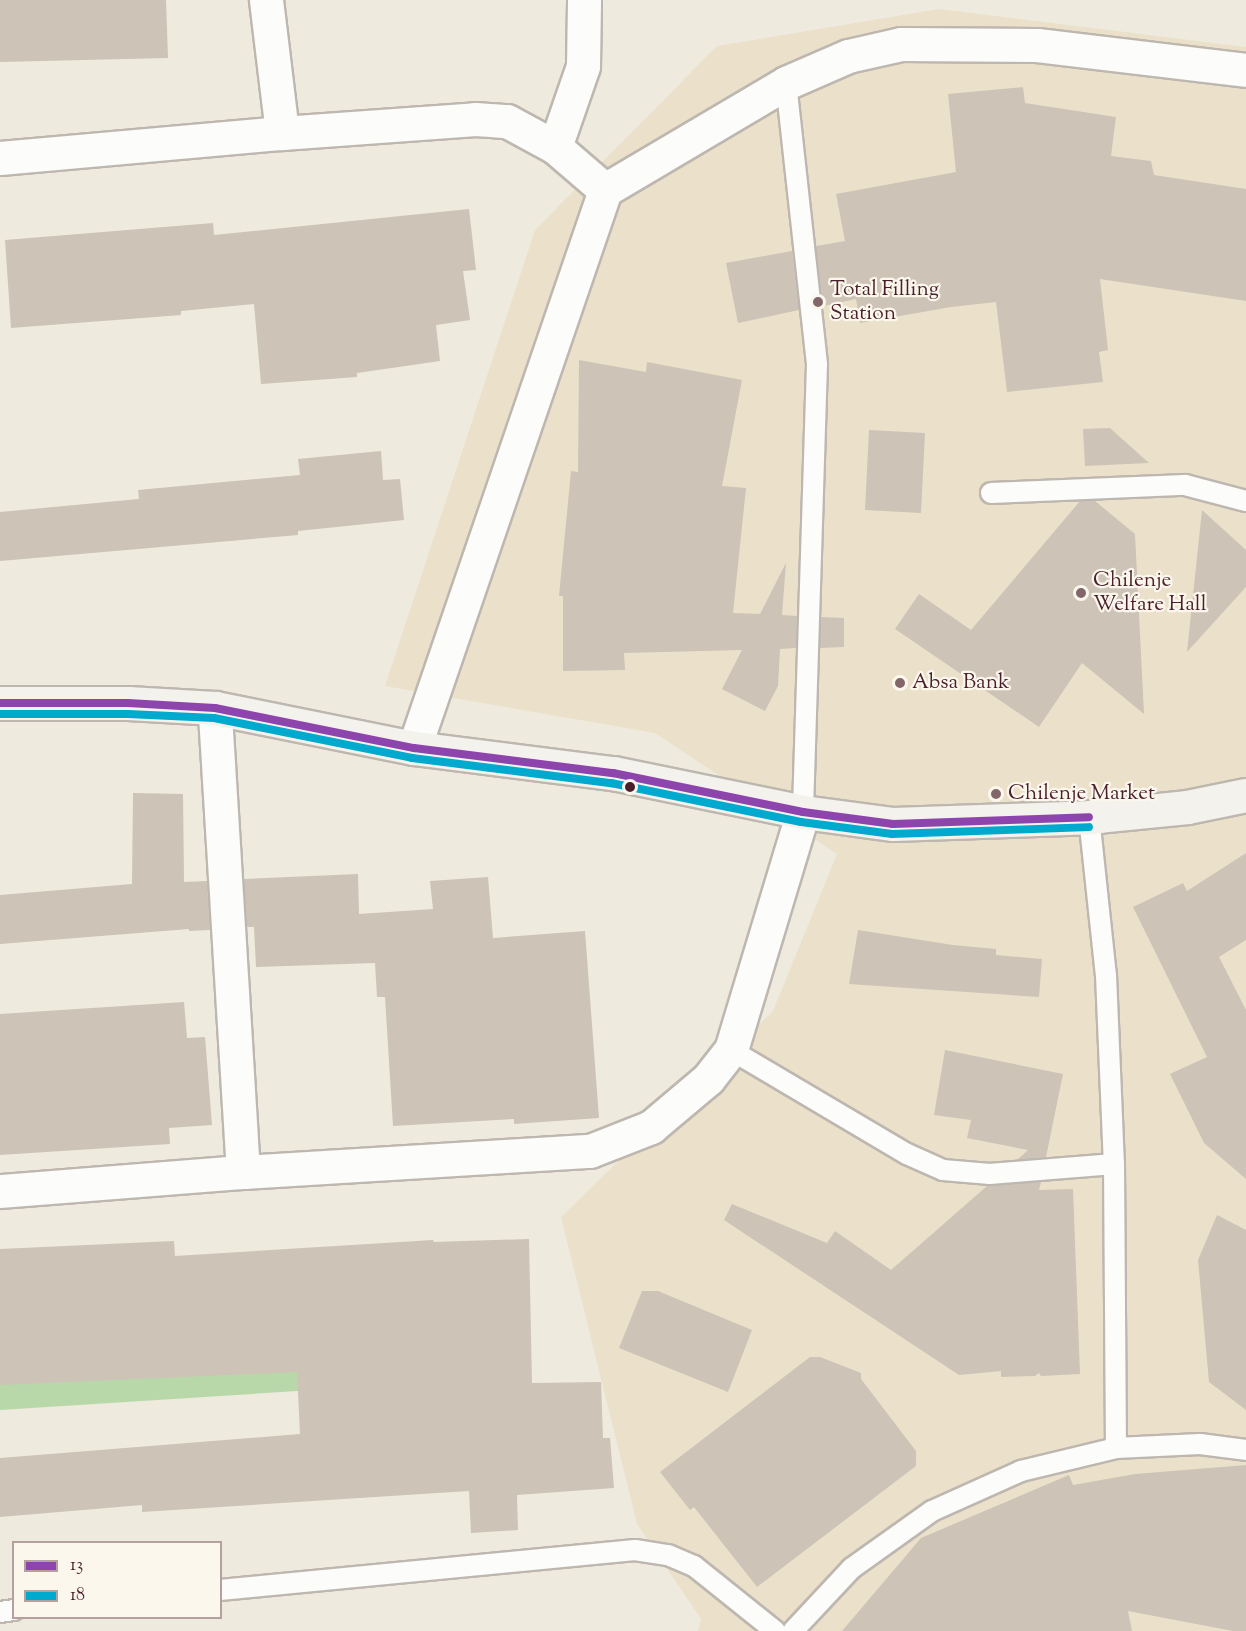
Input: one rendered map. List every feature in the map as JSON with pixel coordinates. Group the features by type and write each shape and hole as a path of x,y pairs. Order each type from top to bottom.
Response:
{"main road":[{"path":"0,704 128,703 215,708 414,748 613,773 803,812 893,824 1089,818 1187,807 1246,795"}],"street":[{"path":"266,0 282,133"},
{"path":"555,147 583,66 584,0"},
{"path":"414,748 605,190 786,83 848,56 901,44 946,42 1038,45 1246,70"},
{"path":"0,158 282,133 475,119 507,121 555,147 605,190"},
{"path":"215,708 243,1172"},
{"path":"0,1191 243,1172 590,1151 651,1127 708,1078 730,1050 803,812"}],"lane":[{"path":"786,83 817,364 803,812"},
{"path":"991,493 1185,485 1246,501"},
{"path":"1089,818 1106,975 1114,1164 1116,1448"},
{"path":"730,1050 907,1154 943,1170 990,1174 1114,1164"},
{"path":"793,1631 852,1568 932,1511 1021,1471 1116,1448 1200,1444 1246,1450"},
{"path":"222,1590 635,1550 668,1555 694,1566 775,1631"}],"shaded area":[{"name":"Chilenje Market","path":"939,9 1246,47 1246,1631 698,1631 701,1619 637,1524 561,1217 773,1011 837,854 655,733 385,686 535,230 717,46"}],"green space":[{"path":"0,1320 438,1382 0,1410"}],"building":[{"path":"0,0 166,0 168,58 0,62"},
{"path":"1023,87 1025,103 1116,117 1111,156 1151,161 1154,175 1246,189 1246,301 1100,279 1108,350 1099,352 1103,382 1007,392 996,302 951,307 860,323 856,299 823,306 816,246 845,241 836,194 956,172 948,94"},
{"path":"469,209 476,270 463,271 470,320 436,325 440,361 357,373 357,377 261,384 254,304 181,311 181,315 11,328 5,240 213,223 214,235"},
{"path":"792,251 799,310 738,323 726,263"},
{"path":"579,360 646,372 647,362 742,380 722,486 746,488 733,613 760,614 786,563 782,615 797,616 796,648 780,649 778,686 765,711 722,689 742,650 624,653 625,670 563,671 563,596 559,596 571,471 578,472"},
{"path":"1110,428 1149,463 1085,466 1083,429"},
{"path":"869,430 925,433 921,513 865,510"},
{"path":"381,451 383,480 400,479 404,520 298,531 298,535 0,561 0,512 139,499 138,490 300,475 298,459"},
{"name":"Chilenje Welfare Hall","path":"1080,501 1095,501 1135,534 1144,714 1082,663 1039,727 895,629 919,594 971,630"},
{"path":"1202,510 1246,550 1246,587 1187,652"},
{"path":"821,617 844,618 844,647 820,648"},
{"path":"133,793 183,794 184,882 207,881 210,930 189,931 189,929 0,944 0,895 132,884"},
{"path":"1246,853 1246,940 1219,957 1246,1010 1246,1179 1204,1143 1170,1074 1207,1057 1133,907 1183,883 1187,891"},
{"path":"358,874 359,914 433,909 430,881 488,877 493,938 585,931 599,1118 514,1124 514,1119 393,1126 385,997 377,997 375,963 256,967 254,927 247,927 244,879"},
{"path":"858,930 953,945 996,949 996,955 1042,959 1039,997 849,984"},
{"path":"184,1002 187,1038 205,1037 212,1125 169,1128 170,1144 0,1155 0,1014"},
{"path":"945,1050 1063,1074 1046,1157 1017,1160 1028,1150 967,1138 971,1120 934,1115"},
{"path":"1041,1182 1039,1190 1073,1189 1080,1374 1041,1376 1039,1373 1035,1376 1001,1377 1001,1371 959,1375 724,1220 732,1204 827,1243 835,1231 891,1270 987,1186"},
{"path":"1217,1215 1246,1230 1246,1410 1209,1382 1198,1260"},
{"path":"529,1239 532,1383 601,1382 603,1438 610,1438 614,1488 517,1495 518,1530 471,1533 469,1491 142,1512 142,1505 0,1517 0,1458 300,1434 297,1372 0,1385 0,1249 174,1241 175,1256 433,1240 434,1242"},
{"path":"642,1291 658,1291 752,1330 728,1392 619,1348"},
{"path":"810,1357 820,1357 861,1373 861,1379 916,1451 916,1466 757,1587 694,1507 690,1510 660,1472"},
{"path":"1246,1465 1246,1631 1233,1631 1128,1611 1132,1631 842,1631 921,1538 1069,1475 1073,1485 1135,1474"}],"transit line":[{"name":"13","path":"0,703 128,703 215,708 414,748 613,773 803,812 893,824 1089,817"},
{"name":"18","path":"0,714 128,714 214,718 412,758 611,783 801,822 892,834 1089,827"}],"place":[{"name":"Total Filling Station","path":"818,302"},
{"name":"Chilenje Welfare Hall","path":"1081,593"},
{"name":"Absa Bank","path":"900,683"},
{"name":"Chilenje Market","path":"996,794"}]}
